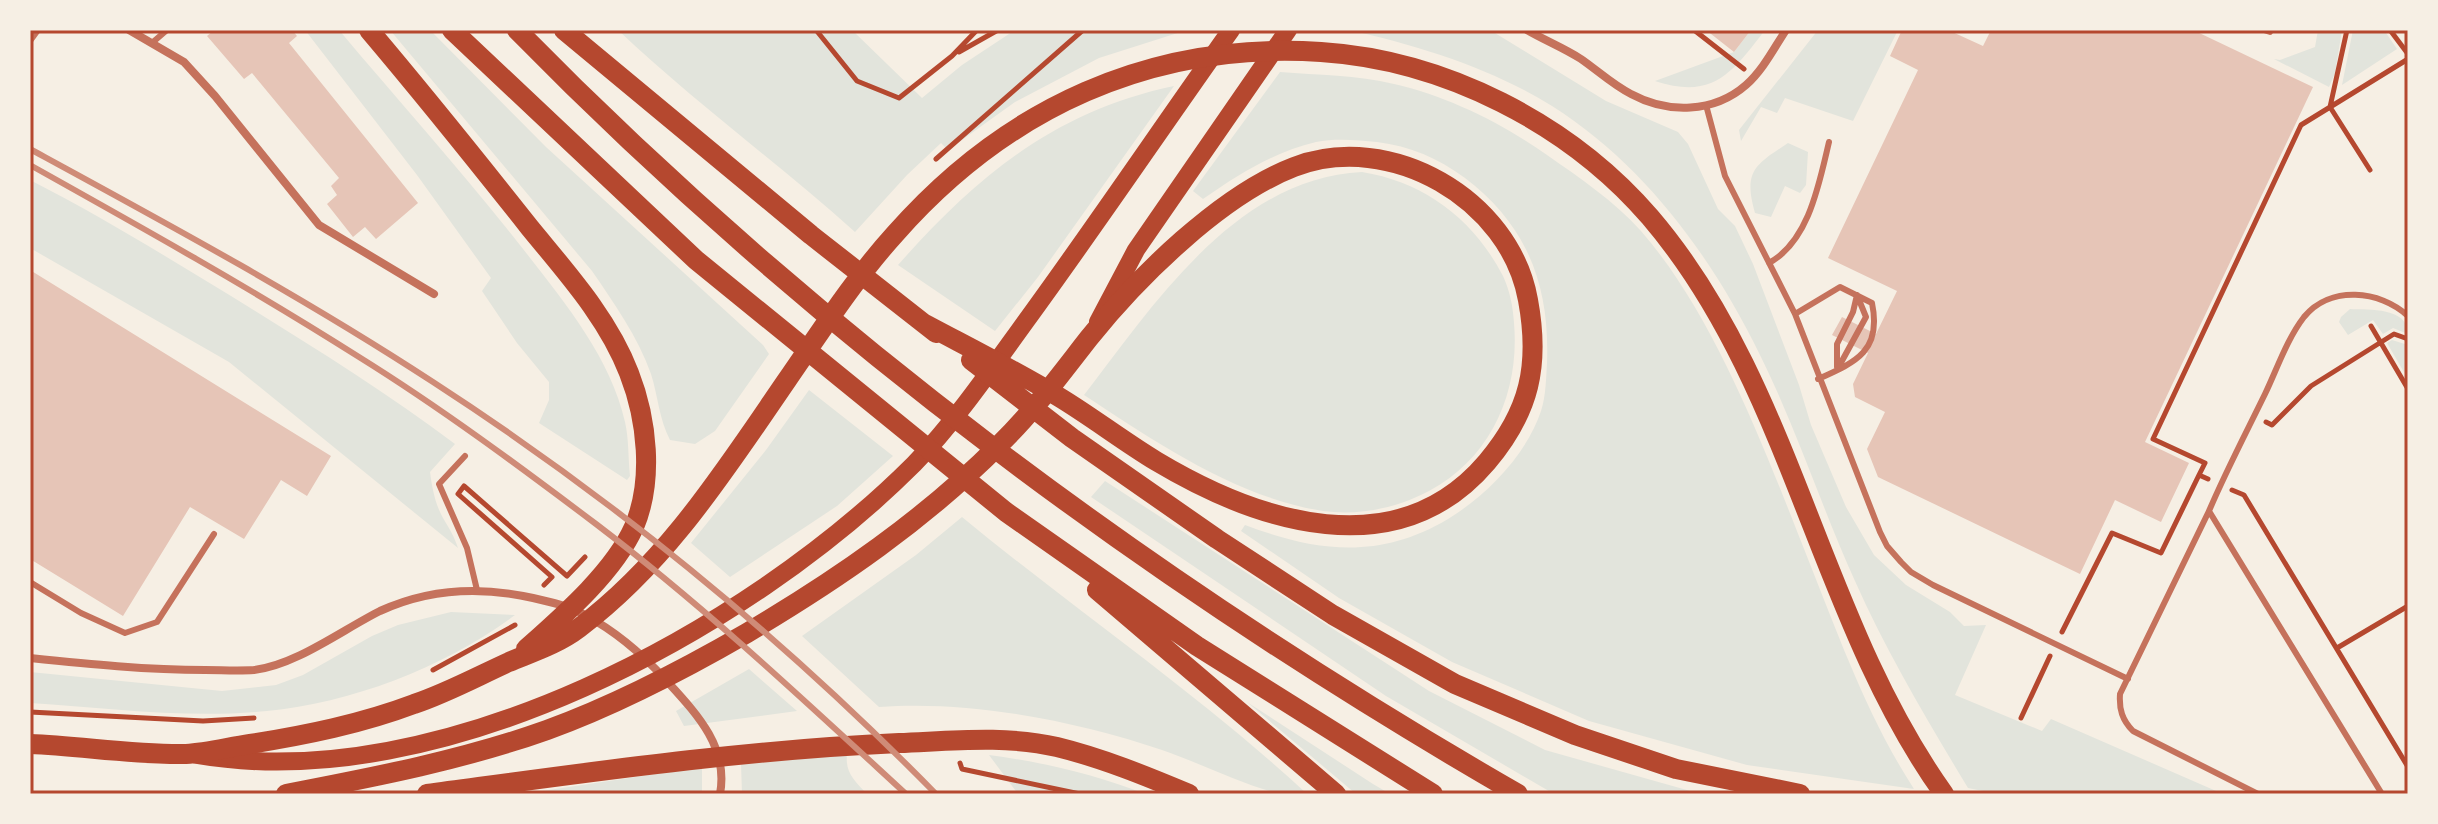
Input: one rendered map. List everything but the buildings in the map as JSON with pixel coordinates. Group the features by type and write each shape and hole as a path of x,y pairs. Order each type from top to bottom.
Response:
{"highway":[{"path":"369,30 570,278 603,324 628,370 643,427 645,482 635,525 619,555 549,639"},
{"path":"452,30 696,260 1006,512 1336,794"},
{"path":"517,30 764,262 929,397 1080,510 1239,620 1408,730 1518,794"},
{"path":"564,30 811,235 1072,438 1135,484 1333,615 1486,699 1612,749 1676,769 1800,794"},
{"path":"30,744 188,754 300,735 381,716 422,702 510,662 549,639 575,632 605,608 672,541 892,236 946,181 1018,127 1064,100 1106,81 1146,68 1258,50 1336,53 1390,62 1468,87 1535,121 1592,161 1629,195 1666,237 1729,332 1752,377 1846,610 1886,695 1939,787"},
{"path":"286,794 368,779 466,755 549,729 649,686 785,610 849,570 901,532 1026,419 1092,335 1144,277 1223,207 1291,168 1353,157 1401,163 1427,173 1475,206 1494,227 1526,285 1532,319 1534,362 1528,393 1518,418 1491,457 1461,487 1418,513 1393,522 1341,527 1295,520 1209,490 1157,462 1059,397 925,324"},
{"path":"1006,512 1197,646 1433,794"},
{"path":"427,794 669,761 847,745 994,739 1056,747 1137,772 1189,794"}],"main road":[{"path":"188,754 232,762 268,764 338,759 481,728 537,707 626,666 687,636 761,591 837,533 916,462 987,375 1231,30"},
{"path":"1092,335 1136,250 1288,30"}],"street":[{"path":"129,30 184,62 319,225 434,294"},
{"path":"1527,30 1538,33 1631,94 1682,109 1706,105 1730,96 1754,77 1786,30"},
{"path":"30,658 166,670 254,670 277,665 380,611 437,592 477,590 532,598 583,613 614,633 650,663 704,725 719,752 720,794"}],"lane":[{"path":"30,41 38,30"},
{"path":"153,42 167,30"},
{"path":"1706,105 1725,176 1795,314 1818,379 1887,546 1911,572 1933,585 2128,679"},
{"path":"1769,263 1783,255 1797,237 1819,188 1829,142"},
{"path":"1795,314 1840,287 1872,303 1877,326 1863,353 1853,363 1818,379"},
{"path":"1837,370 1837,344 1853,312 1857,295"},
{"path":"1837,370 1866,317 1857,295"},
{"path":"2258,794 2133,731 2125,722 2119,703 2120,694 2304,317 2326,299 2337,295 2367,296 2396,305 2408,316"},
{"path":"465,456 439,484 467,548 477,590"},
{"path":"2209,511 2382,794"},
{"path":"30,582 81,613 125,633 157,622 214,534"}],"path":[{"path":"816,30 857,81 899,98 952,56 977,30"},
{"path":"952,56 998,30"},
{"path":"928,166 1083,30"},
{"path":"1694,30 1754,77"},
{"path":"2347,30 2330,107 2370,170"},
{"path":"2021,718 2112,533 2161,553 2205,463 2153,439 2301,125 2408,57 2390,30"},
{"path":"2371,326 2408,389"},
{"path":"2254,416 2272,425 2311,386 2380,342 2394,334 2408,339"},
{"path":"2199,475 2244,495 2408,767"},
{"path":"532,598 552,577 458,494 464,486 567,576 587,554"},
{"path":"2337,648 2408,606"},
{"path":"425,673 511,628"},
{"path":"30,712 203,721 263,717"},
{"path":"962,769 1080,794"}],"shaded area":[{"path":"305,30 339,30 481,197 571,313 598,354 618,399 627,435 630,476 627,480 539,423 549,400 549,382 517,343 482,291 491,278 417,175"},
{"path":"390,30 430,30 546,147 763,345 769,354 715,431 695,444 670,440 646,360 592,271"},
{"path":"618,30 852,30 922,98 962,65 1015,30 1187,30 1099,58 1015,102 948,150 941,143 855,232"},
{"path":"1350,30 1490,30 1606,101 1678,132 1688,144 1718,209 1735,226 1753,264 1811,425 1846,507 1874,555 1906,585 1950,612 1964,626 1986,625 1955,695 2042,731 2051,719 2223,794 1998,794 1968,788 1908,686 1867,608 1759,353 1720,282 1672,215 1617,156 1585,129 1529,92 1454,60"},
{"path":"1751,30 1765,30 1742,59 1719,79 1692,87 1655,81 1734,52"},
{"path":"1818,30 1898,30 1853,121 1785,98 1777,113 1761,107 1741,141 1739,130"},
{"path":"2318,30 2342,30 2335,73 2329,87 2274,59 2280,60 2315,47"},
{"path":"2353,30 2384,30 2397,49 2342,85"},
{"path":"1280,72 1380,81 1454,103 1512,132 1547,155 1608,200 1641,231 1668,265 1716,345 1775,475 1855,677 1882,734 1914,789 1747,765 1589,721 1452,662 1339,598 1241,531 1245,525 1297,541 1348,548 1397,541 1422,532 1462,510 1504,472 1535,427 1546,387 1544,308 1530,259 1519,237 1486,196 1444,164 1389,144 1354,140 1323,141 1271,158 1203,199 1193,191"},
{"path":"1174,86 1038,277 995,331 898,265 958,203 1021,152 1055,130 1092,112 1131,97"},
{"path":"1788,143 1808,152 1806,185 1800,193 1785,186 1771,217 1755,213 1751,178 1767,157"},
{"path":"1362,172 1407,185 1445,207 1478,238 1503,276 1509,293 1514,317 1515,349 1506,398 1485,442 1451,477 1417,497 1378,509 1337,512 1291,504 1260,494 1198,466 1084,395 1170,286 1237,221 1275,197 1317,180"},
{"path":"30,180 132,236 259,314 373,386 455,444 430,472 438,507 458,548 229,362 30,248"},
{"path":"2350,309 2395,314 2406,325 2408,334 2393,328 2383,334 2373,320 2348,335 2339,322"},
{"path":"2392,340 2408,345 2408,379 2387,343"},
{"path":"809,390 893,456 837,506 730,577 691,543 766,450"},
{"path":"1105,481 1429,691 1545,750 1701,794 1554,794 1386,696 1091,497"},
{"path":"962,517 1224,722 1307,794 1284,794 1262,789 1162,750 1059,722 950,707 879,707 802,636 916,555"},
{"path":"451,612 515,615 429,666 365,691 299,707 208,714 30,703 30,672 222,691 276,685 303,675 398,625"},
{"path":"749,669 797,711 684,726 676,711"},
{"path":"1247,702 1373,784 1390,794 1356,794"},
{"path":"847,755 849,772 867,794 742,794 741,764"},
{"path":"989,755 1068,770 1145,794 1018,794"},
{"path":"702,767 702,794 522,794"}],"railway":[{"path":"30,149 284,290 501,427 696,574 819,681 936,794"},
{"path":"30,165 278,307 390,376 479,438 596,524 676,588 906,794"}]}
